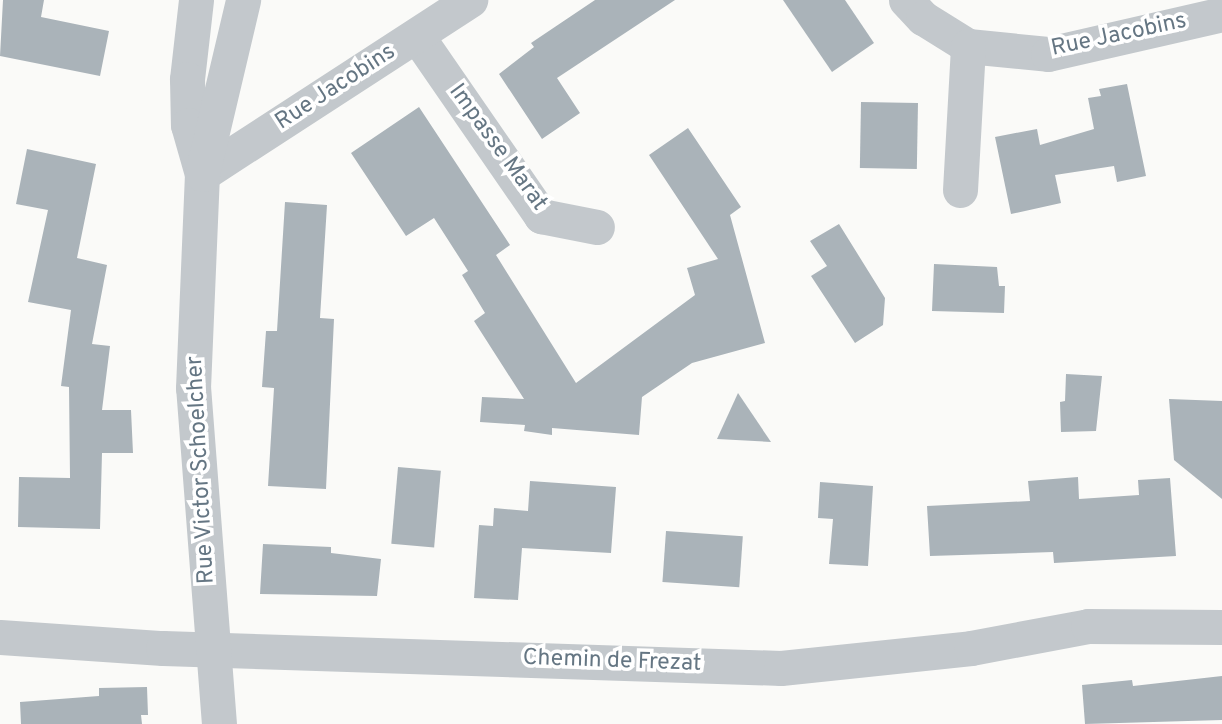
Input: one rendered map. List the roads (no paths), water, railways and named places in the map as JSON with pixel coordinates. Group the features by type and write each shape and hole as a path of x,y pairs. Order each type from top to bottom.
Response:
{"street":[{"name":"Rue Victor Schoelcher","path":"196,0 187,79 189,134 202,174"},
{"name":"Rue Victor Schoelcher","path":"219,724 193,387 202,174 243,0"},
{"name":"Rue Jacobins","path":"202,174 470,0"},
{"name":"Rue Jacobins","path":"906,0 923,18 968,47 1048,54 1222,14"},
{"name":"Impasse Marat","path":"417,36 541,216 597,226"},
{"path":"960,190 968,47"},
{"name":"Chemin de Frezat","path":"0,637 781,668 971,648 1088,626 1222,627"}]}
